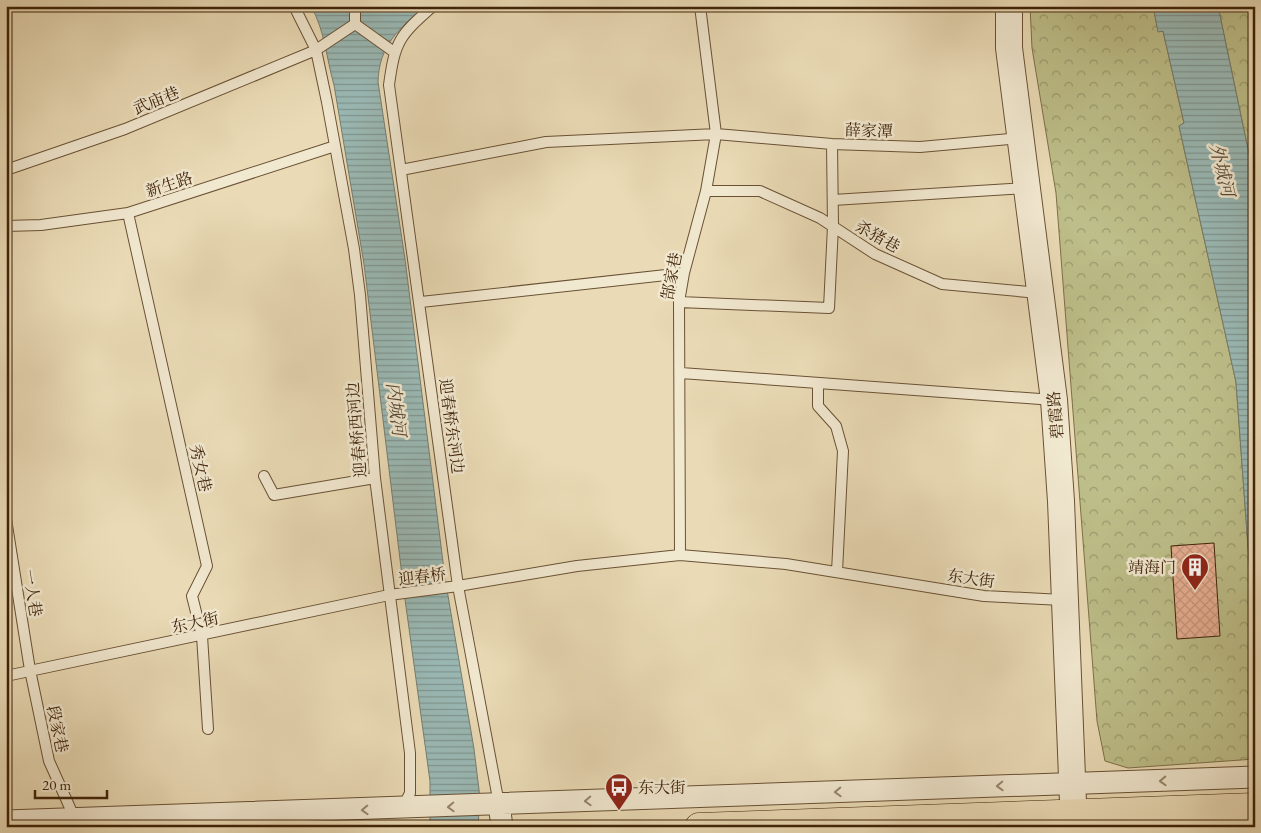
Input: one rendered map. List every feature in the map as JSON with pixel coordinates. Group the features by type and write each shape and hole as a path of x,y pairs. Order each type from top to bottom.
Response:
{"main road":[{"path":"699,827 1074,820 1255,807"}],"street":[{"name":"碧霞路","path":"1009,6 1009,48 1054,400 1061,501 1074,820"},
{"path":"6,821 405,814 494,805 1255,777"},
{"path":"494,805 502,827"}],"lane":[{"name":"迎春桥西河边","path":"294,6 316,50 336,146 360,295 375,478 410,754 410,793 405,814"},
{"path":"355,6 355,24 394,52 407,29 432,6"},
{"name":"郜家巷","path":"680,555 681,372 679,302 684,273 706,191 716,134 700,6"},
{"name":"武庙巷","path":"6,170 126,129 316,50 355,24"},
{"name":"迎春桥东河边","path":"394,52 389,86 421,302 458,586 494,805"},
{"name":"薛家潭","path":"402,170 546,142 716,134 832,144 920,147 1021,138"},
{"path":"679,302 829,308 833,226 832,144"},
{"name":"新生路","path":"6,226 41,225 128,213 336,146"},
{"path":"833,200 1026,188"},
{"name":"杀猪巷","path":"706,191 760,191 820,218 875,254 942,284 1041,293"},
{"name":"秀女巷","path":"128,213 208,566 192,596 202,636 208,729"},
{"path":"421,302 684,273"},
{"path":"681,372 818,384 1054,400"},
{"path":"818,384 818,406 836,426 843,451 837,572"},
{"path":"264,476 274,495 375,478"},
{"name":"一人巷","path":"6,519 30,670"},
{"name":"东大街","path":"458,586 578,566 680,555 786,564 984,596 1065,600"},
{"name":"迎春桥","path":"389,595 458,586"},
{"name":"东大街","path":"6,676 389,595"},
{"name":"段家巷","path":"30,670 48,761 75,820"}],"green space":[{"path":"1030,6 1153,6 1158,31 1163,31 1184,123 1179,126 1236,382 1255,642 1255,759 1128,768 1105,761 1097,721 1056,193 1032,48"},
{"path":"1218,6 1255,6 1255,183"}],"water":[{"name":"内城河","path":"311,6 425,6 399,30 386,48 379,69 378,82 405,259 445,578 474,749 480,798 478,827 430,827 430,781 404,592 364,264 334,85 322,35"},
{"name":"外城河","path":"1153,6 1218,6 1255,183 1255,642 1236,382 1179,126 1184,123 1163,31 1158,32"}],"building":[{"name":"靖海门","path":"1214,543 1220,636 1177,639 1171,546"}],"place":[{"name":"靖海门","path":"1195,591"},
{"name":"东大街","path":"619,811"}]}
